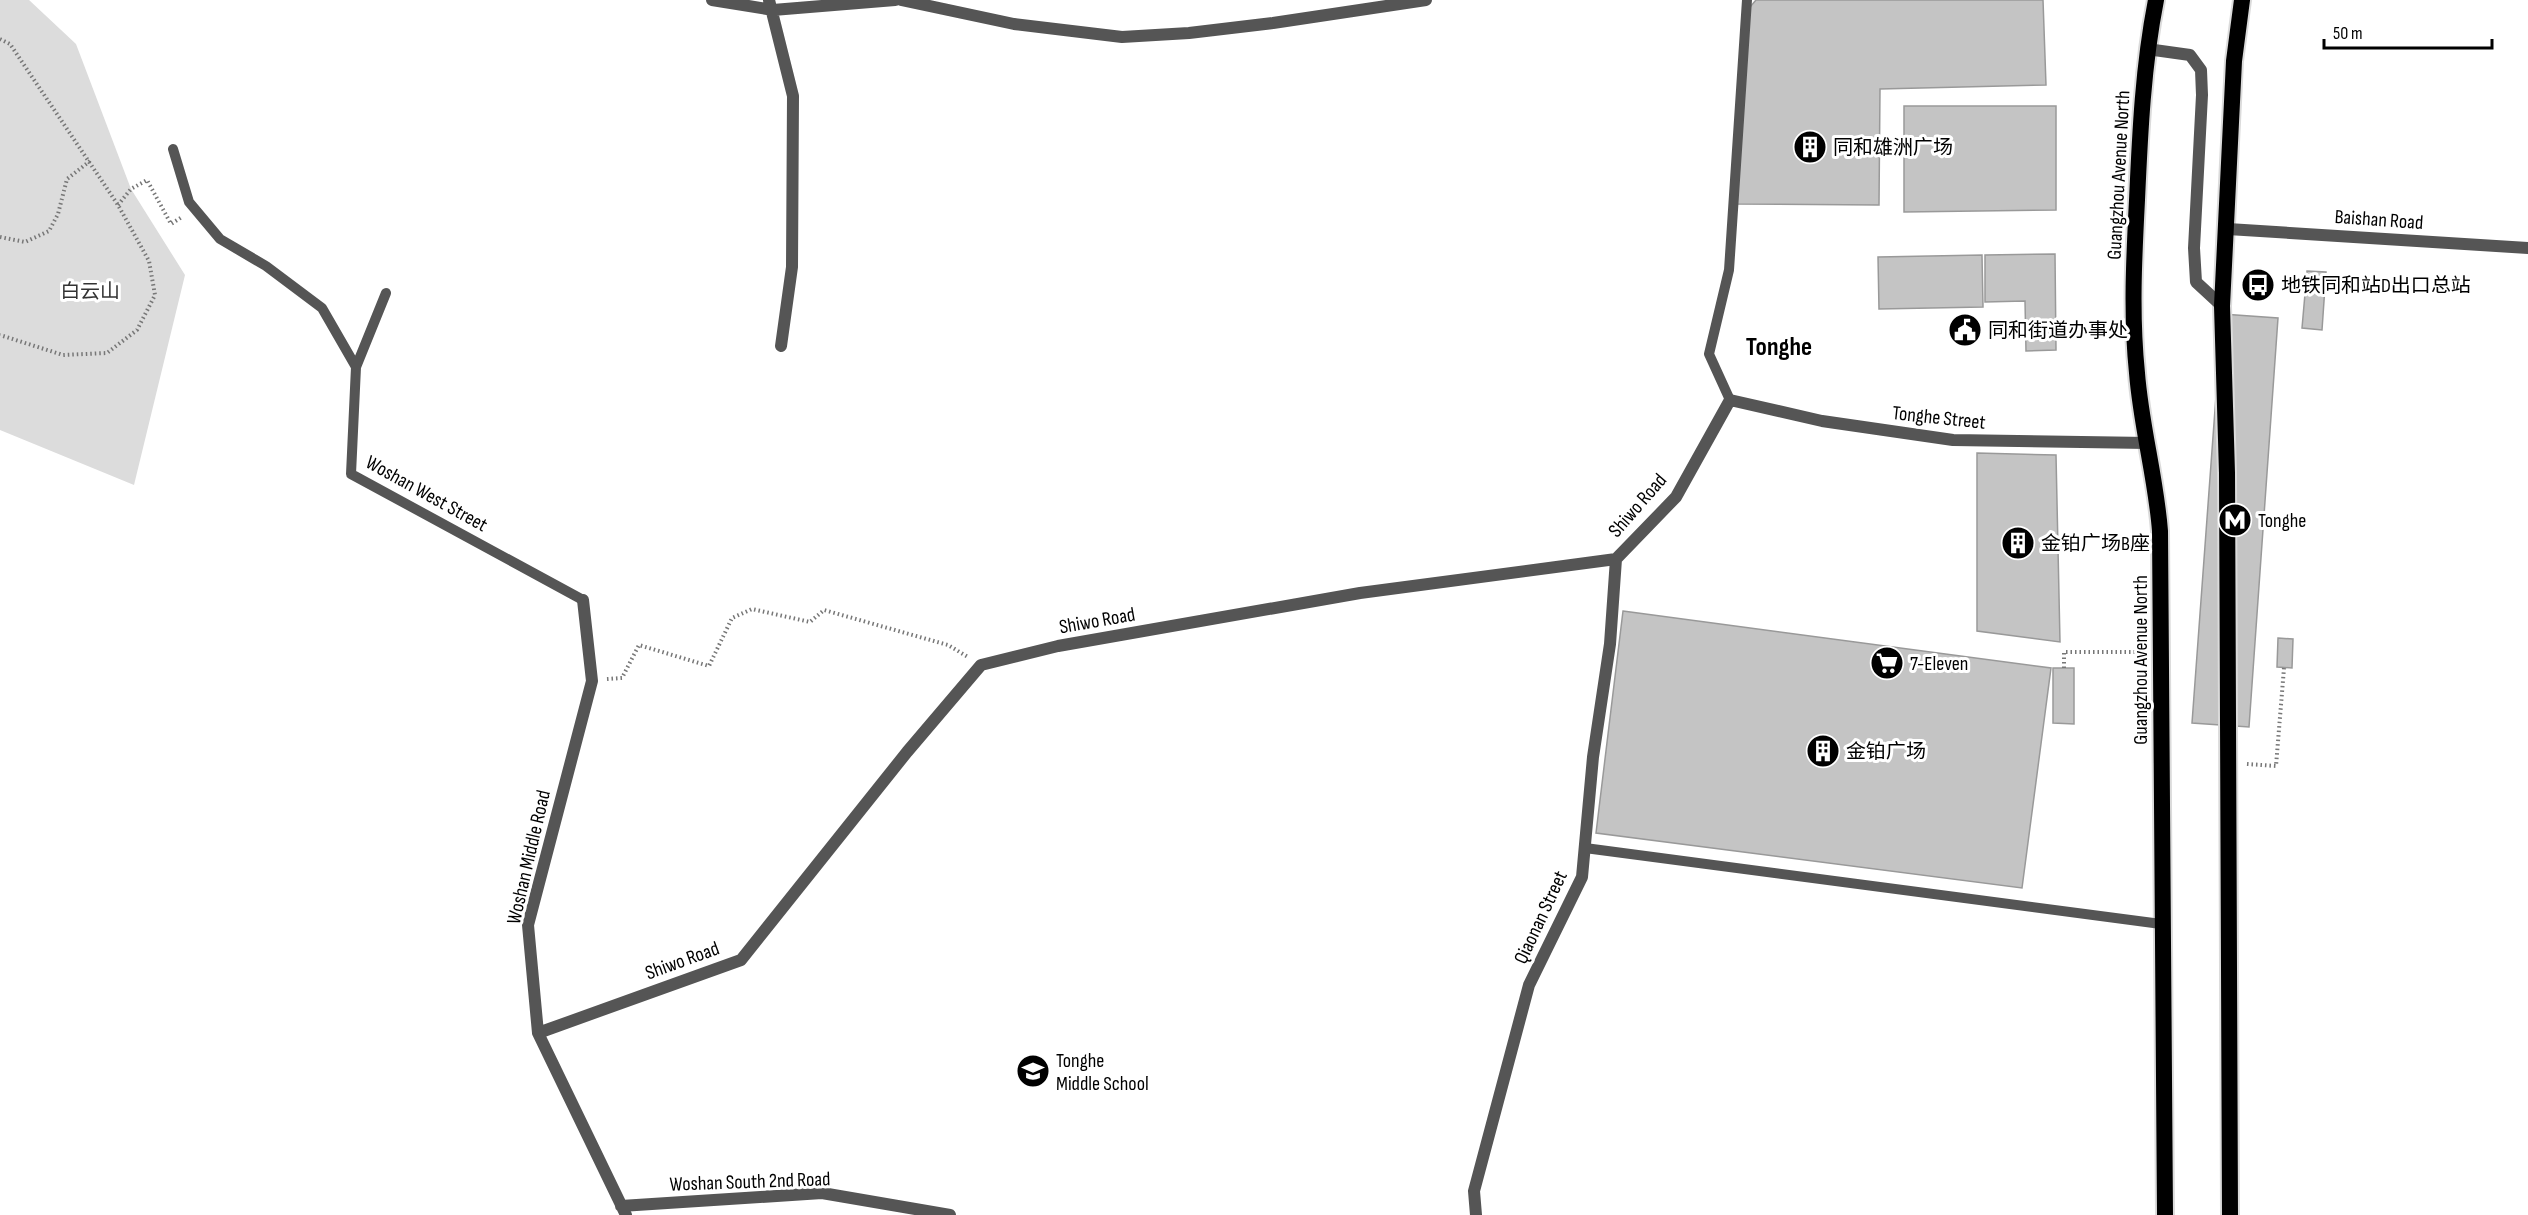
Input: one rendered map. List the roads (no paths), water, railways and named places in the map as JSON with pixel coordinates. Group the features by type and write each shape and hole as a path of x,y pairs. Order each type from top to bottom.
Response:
{"highway":[{"name":"Guangzhou Avenue North","path":"2156,0 2147,50 2140,123 2133,287 2136,373 2160,531 2161,924 2165,1215"},
{"path":"2230,1215 2227,473 2222,306 2228,228 2232,95 2242,0"}],"street":[{"path":"712,0 771,5 895,0"},
{"path":"901,0 1014,24 1122,37 1220,30 1426,0"},
{"path":"771,5 793,96 792,267 781,346"},
{"path":"2147,50 2190,55 2201,70 2202,95 2194,248 2196,282 2222,306"},
{"name":"Baishan Road","path":"2228,228 2528,248"},
{"name":"Tonghe Street","path":"1730,400 1822,421 1953,440 2148,443"},
{"name":"Shiwo Road","path":"538,1033 741,960 907,752 981,664 1058,646 1360,593 1616,559 1676,497 1730,400"},
{"name":"Qiaonan Street","path":"1476,1215 1474,1191 1529,985 1582,877 1593,757 1610,644 1616,559"},
{"name":"Woshan Middle Road","path":"583,600 592,681 528,926 538,1033 624,1211"},
{"name":"Woshan South 2nd Road","path":"624,1211 822,1193 950,1215"}],"lane":[{"path":"1730,400 1710,354 1729,270 1746,0"},
{"path":"173,149 189,202 220,239 266,266 322,308 356,367"},
{"name":"Woshan West Street","path":"386,293 356,367 351,474 583,600"},
{"path":"1585,848 2161,924"}],"place":[{"name":"同和雄洲广场","path":"1810,147"},
{"name":"地铁同和站D出口总站","path":"2258,285"},
{"name":"同和街道办事处","path":"1965,330"},
{"name":"Tonghe","path":"2235,520"},
{"name":"金铂广场B座","path":"2018,543"},
{"name":"7-Eleven","path":"1887,663"},
{"name":"金铂广场","path":"1823,751"},
{"name":"Tonghe Middle School","path":"1033,1071"}],"district":[{"name":"Tonghe","path":"1779,346"}],"park label":[{"name":"白云山","path":"90,291"}]}
